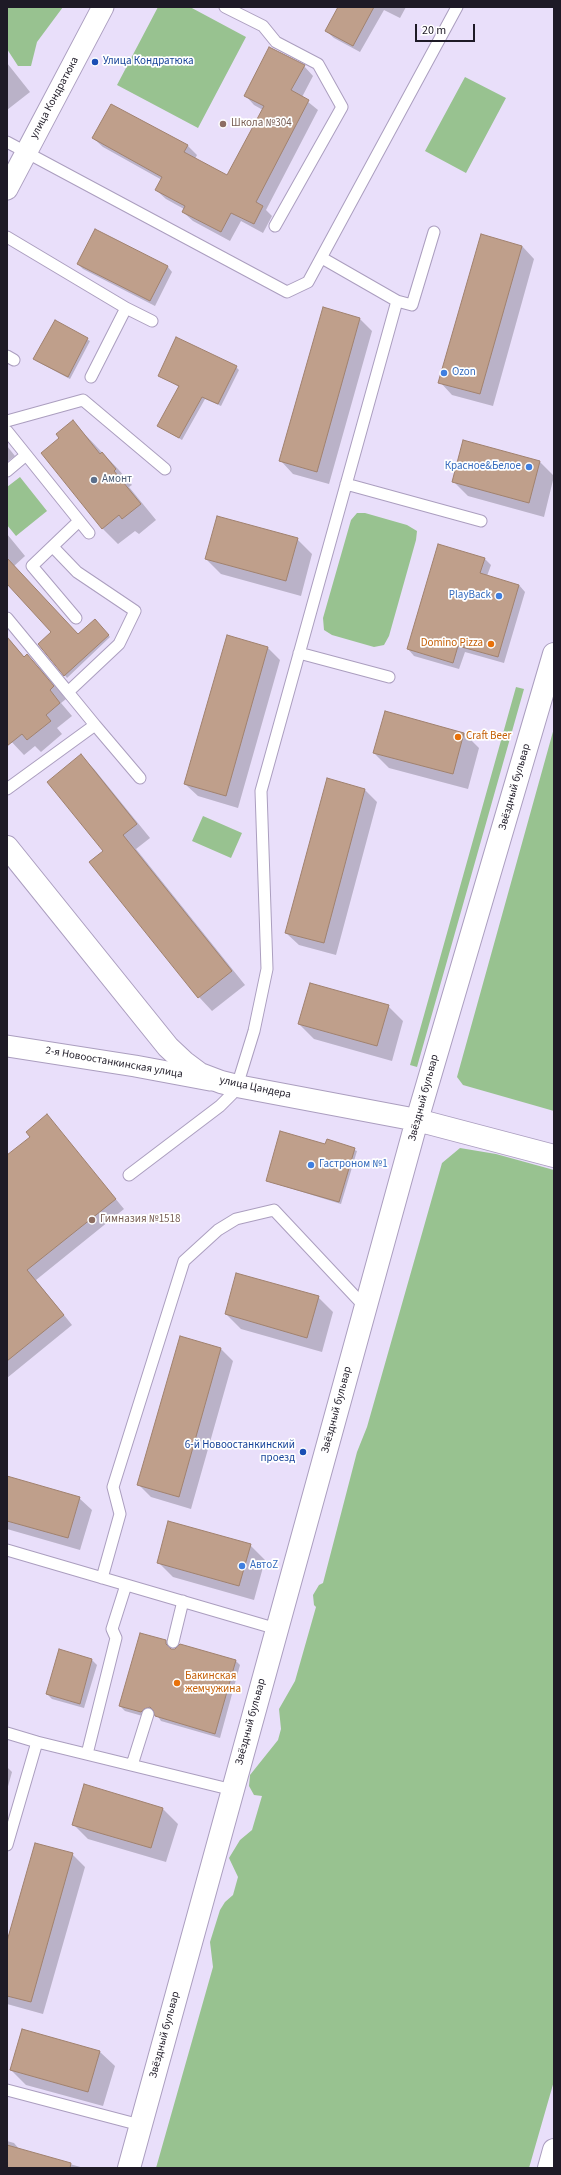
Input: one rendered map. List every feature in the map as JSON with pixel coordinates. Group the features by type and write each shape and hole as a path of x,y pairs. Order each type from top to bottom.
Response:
{"street":[{"name":"улица Кондратюка","path":"7,189 103,7"},
{"name":"Звёздный бульвар","path":"129,2168 417,1120 554,654"},
{"name":"улица Цандера","path":"7,847 168,1047 200,1074 229,1084 417,1120 554,1156"},
{"name":"2-я Новоостанкинская улица","path":"7,1046 135,1066 229,1084"},
{"path":"549,2168 554,2150"}],"lane":[{"path":"225,7 263,26 276,42 318,64 342,107 275,226"},
{"path":"7,142 287,292 308,282 457,7"},
{"path":"322,258 397,301 412,305 434,232"},
{"path":"7,237 126,308 152,321"},
{"path":"128,1175 220,1106 232,1094 229,1084 254,1031 267,969 261,791 397,301"},
{"path":"91,377 126,308"},
{"path":"7,421 83,400 165,469"},
{"path":"7,431 89,533"},
{"path":"7,471 26,455"},
{"path":"346,484 481,521"},
{"path":"76,618 32,566 79,521"},
{"path":"53,547 77,572 135,611 119,644 68,692"},
{"path":"7,618 140,778"},
{"path":"300,653 389,677"},
{"path":"7,789 96,725"},
{"path":"102,1578 120,1514 113,1487 184,1261 218,1230 236,1219 274,1210 365,1306"},
{"path":"7,1550 277,1629"},
{"path":"87,1754 116,1638 112,1629 126,1584"},
{"path":"173,1642 183,1601"},
{"path":"132,1765 148,1714"},
{"path":"7,1733 37,1742 233,1790"},
{"path":"7,1845 37,1742"},
{"path":"7,2090 140,2125"}],"green space":[{"path":"7,7 63,7 37,42 31,66 18,66 7,49"},
{"path":"158,7 190,7 246,37 198,128 117,85"},
{"path":"465,77 506,98 466,173 425,151"},
{"path":"20,477 47,511 16,536 7,525 7,487"},
{"path":"357,513 365,513 407,525 417,531 416,540 389,636 384,645 374,647 332,635 324,630 323,618 351,520"},
{"path":"516,687 524,689 417,1067 410,1065"},
{"path":"554,728 554,1111 463,1085 457,1077"},
{"path":"203,816 242,833 231,858 192,841"},
{"path":"460,1148 496,1154 554,1170 554,2081 529,2168 156,2168 213,1967 210,1942 220,1910 225,1902 233,1895 238,1877 229,1858 240,1840 252,1830 262,1796 254,1795 249,1786 250,1775 278,1740 281,1729 279,1709 295,1681 316,1607 314,1605 313,1595 319,1585 323,1583 357,1452 367,1427 442,1163"}],"building":[{"path":"338,7 374,7 353,46 325,31"},
{"path":"269,47 305,65 291,90 309,100 256,202 263,206 254,224 231,213 221,232 182,212 185,206 155,190 162,177 92,138 111,104 188,145 184,152 227,175 264,106 244,96"},
{"path":"95,229 168,266 150,301 77,264"},
{"path":"481,234 522,246 480,394 438,383"},
{"path":"323,307 360,318 317,472 279,461"},
{"path":"55,320 88,338 68,377 33,359"},
{"path":"176,337 237,366 218,404 202,397 179,438 157,426 179,386 158,376"},
{"path":"73,420 100,454 102,452 116,469 114,471 141,504 122,519 119,515 102,529 41,453 59,438 56,434"},
{"path":"463,440 540,461 529,503 452,482"},
{"path":"217,516 298,538 286,581 205,559"},
{"path":"438,544 485,558 480,573 519,585 498,657 458,646 453,663 407,649"},
{"path":"7,558 78,634 95,619 109,635 64,676 38,644 51,632 7,584"},
{"path":"227,635 268,647 226,796 184,784"},
{"path":"7,637 24,657 27,654 54,686 50,690 60,703 46,715 51,721 27,740 22,734 7,746"},
{"path":"385,711 464,733 453,774 373,753"},
{"path":"81,754 137,824 123,835 232,971 198,998 89,862 103,851 47,782"},
{"path":"327,778 365,789 324,943 285,933"},
{"path":"310,983 389,1005 377,1046 298,1024"},
{"path":"47,1114 116,1199 27,1270 64,1315 7,1361 7,1155 30,1137 26,1132"},
{"name":"Гастроном №1","path":"280,1131 325,1144 327,1139 355,1148 339,1202 266,1181"},
{"path":"236,1273 319,1296 307,1338 225,1314"},
{"path":"180,1336 221,1348 179,1497 137,1485"},
{"path":"7,1476 80,1497 68,1538 7,1521"},
{"path":"168,1521 251,1544 239,1586 157,1563"},
{"name":"Бакинская жемчужина","path":"140,1633 166,1640 166,1644 171,1649 175,1649 180,1644 236,1660 215,1734 155,1716 150,1707 141,1712 119,1706"},
{"path":"59,1649 92,1659 80,1704 46,1694"},
{"path":"84,1784 163,1808 151,1848 72,1825"},
{"path":"35,1843 73,1853 31,2002 7,1996 7,1941"},
{"path":"22,2029 100,2051 88,2092 10,2070"},
{"path":"7,2145 71,2163 70,2168 7,2168"}],"place":[{"name":"Улица Кондратюка","path":"95,62"},
{"name":"Школа №304","path":"223,124"},
{"name":"Ozon","path":"444,373"},
{"name":"Красное&Белое","path":"529,467"},
{"name":"Амонт","path":"94,480"},
{"name":"PlayBack","path":"499,596"},
{"name":"Domino Pizza","path":"491,644"},
{"name":"Craft Beer","path":"458,737"},
{"name":"Гастроном №1","path":"311,1165"},
{"name":"Гимназия №1518","path":"92,1220"},
{"name":"6-й Новоостанкинский проезд","path":"303,1452"},
{"name":"АвтоZ","path":"242,1566"},
{"name":"Бакинская жемчужина","path":"177,1683"}]}
